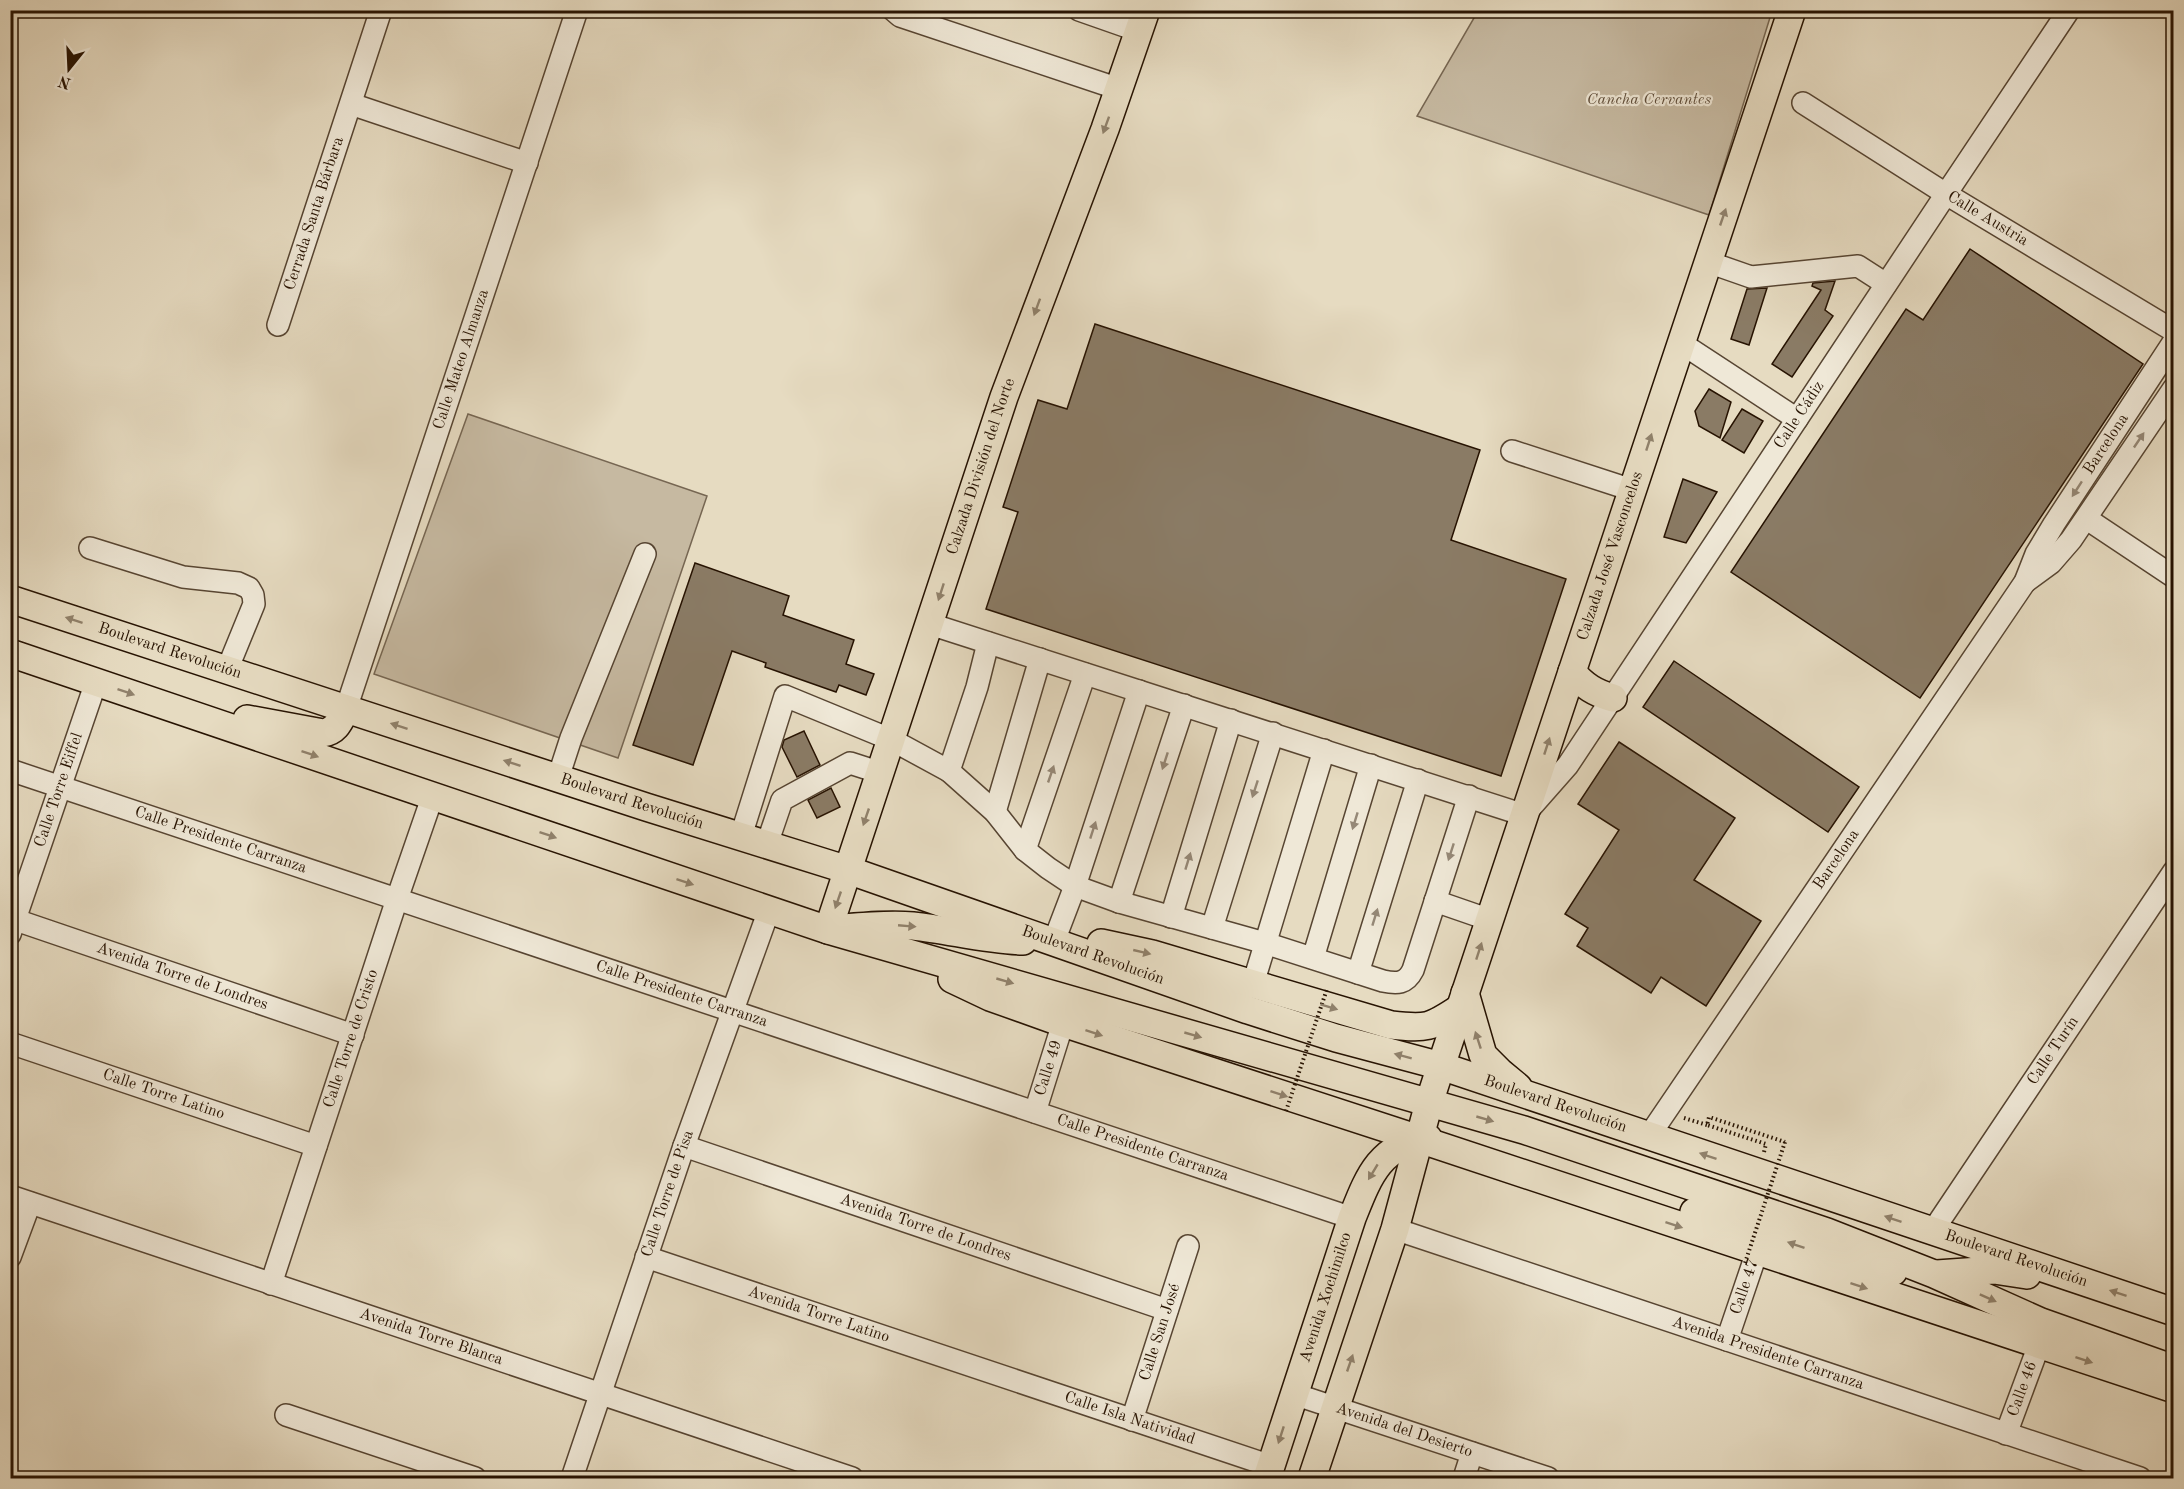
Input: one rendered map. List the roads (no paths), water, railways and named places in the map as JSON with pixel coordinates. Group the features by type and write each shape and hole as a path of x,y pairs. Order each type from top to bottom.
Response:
{"main road":[{"name":"Calzada José Vasconcelos","path":"1429,1103 1792,10"},
{"name":"Calzada División del Norte","path":"828,930 1008,387 1143,21"},
{"name":"Boulevard Revolución","path":"10,599 848,870 1259,1013 1336,1038 1441,1066 2174,1312"},
{"path":"10,653 828,930 1524,1130 1827,1232 1934,1274 2041,1322 2174,1369"},
{"path":"1572,672 1583,684 1597,693 1613,698"},
{"path":"197,716 262,720 323,733 331,732 336,727 346,709"},
{"path":"828,930 886,924 928,928 997,940 1105,943 1152,954 1391,1025 1415,1028 1434,1026 1463,1001 1484,1055 1500,1072 1531,1097"},
{"path":"906,952 961,984 1063,1023 2174,1389"},
{"path":"1312,1479 1395,1229 1429,1103"},
{"name":"Avenida Xochimilco","path":"1269,1472 1352,1218 1366,1184 1379,1161 1392,1151 1419,1139"},
{"path":"1755,1250 1902,1274 1994,1270 2090,1284"}],"street":[{"name":"Cerrada Santa Bárbara","path":"278,325 381,10"},
{"name":"Calle Mateo Almanza","path":"346,709 577,10"},
{"path":"893,10 900,16 1119,89"},
{"path":"1079,10 1143,21"},
{"name":"Calle Cádiz","path":"1524,815 1568,765 2069,10"},
{"name":"Calle Austria","path":"1803,103 1946,194 2174,332"},
{"path":"351,104 527,163"},
{"path":"1708,262 1751,278 1858,266 1886,284"},
{"path":"1681,343 1797,419"},
{"name":"Barcelona","path":"1649,1136 2025,582 2036,554 2054,524 2171,350"},
{"name":"Barcelona","path":"2025,582 2051,563 2087,519 2174,388"},
{"path":"1512,451 1632,490"},
{"path":"2087,519 2174,577"},
{"path":"90,548 183,577 238,583 249,588 254,604 227,670"},
{"path":"558,778 571,738 645,554"},
{"path":"930,624 1524,815"},
{"path":"949,771 977,687 988,643"},
{"path":"995,812 1040,659"},
{"path":"1025,850 1084,674"},
{"name":"Calle Torre Eiffel","path":"12,924 96,682"},
{"path":"1054,941 1075,886 1139,691"},
{"path":"754,840 785,696 892,740 949,771 995,812 1025,850 1075,886 1119,902 1265,943 1358,973 1393,983 1402,983 1409,978 1469,796"},
{"path":"1119,902 1184,705"},
{"path":"1171,917 1230,720"},
{"path":"1212,928 1273,734"},
{"path":"1253,984 1324,750"},
{"path":"754,840 782,800 850,763 881,773"},
{"path":"1313,958 1371,765"},
{"name":"Calle Presidente Carranza","path":"10,770 1352,1218"},
{"path":"1358,973 1418,780"},
{"name":"Calle Torre de Cristo","path":"271,1284 433,795"},
{"name":"Calle Turín","path":"1932,1232 2174,871"},
{"path":"1435,901 1490,920"},
{"name":"Calle Torre de Pisa","path":"572,1479 684,1146 769,910"},
{"name":"Avenida Torre de Londres","path":"12,924 353,1035"},
{"name":"Calle 49","path":"1035,1112 1063,1023"},
{"name":"Calle Torre Latino","path":"10,1043 316,1146"},
{"name":"Avenida Torre de Londres","path":"684,1146 1167,1310"},
{"path":"10,1257 20,1199"},
{"name":"Avenida Torre Blanca","path":"20,1199 852,1479"},
{"name":"Avenida Presidente Carranza","path":"1395,1229 2140,1479"},
{"name":"Calle San José","path":"1132,1420 1188,1246"},
{"name":"Calle 47","path":"1727,1340 1755,1250"},
{"name":"Avenida Torre Latino","path":"646,1257 989,1372"},
{"name":"Calle 46","path":"2006,1434 2039,1345"},
{"name":"Calle Isla Natividad","path":"989,1372 1132,1420 1269,1472"},
{"name":"Avenida del Desierto","path":"1294,1394 1548,1479"},
{"path":"286,1415 475,1479"},
{"path":"1464,1479 1472,1453"}],"park label":[{"name":"Cancha Cervantes","path":"1649,100"}]}
